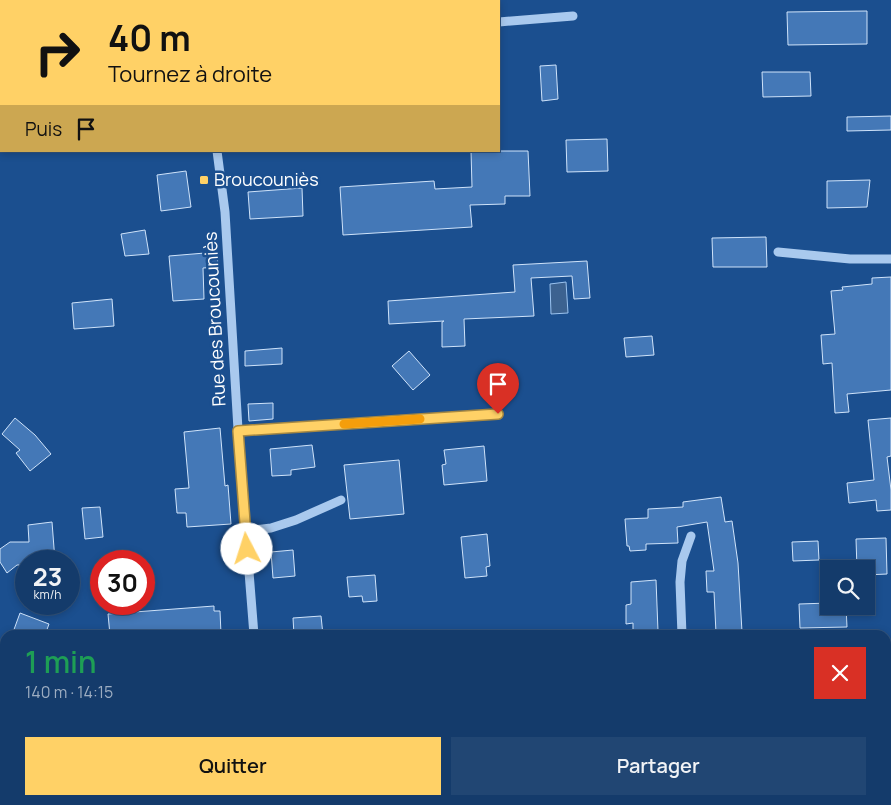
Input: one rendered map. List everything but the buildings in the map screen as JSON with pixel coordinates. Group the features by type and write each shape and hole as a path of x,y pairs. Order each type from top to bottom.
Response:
{"street":[{"path":"500,22 573,16"},
{"name":"Rue des Broucouniès","path":"217,152 225,212 238,431 254,630"},
{"path":"778,252 850,259 891,259"},
{"path":"238,431 498,414"},
{"path":"245,531 271,528 296,520 341,500"},
{"path":"682,630 680,582 682,561 691,536"}],"water":[{"path":"566,282 568,313 551,314 550,284"}],"slow traffic":[{"path":"344,424 420,419"}],"place":[{"name":"Broucouniès","path":"204,180"}],"route":[{"path":"247,549 238,431 498,414"}]}
